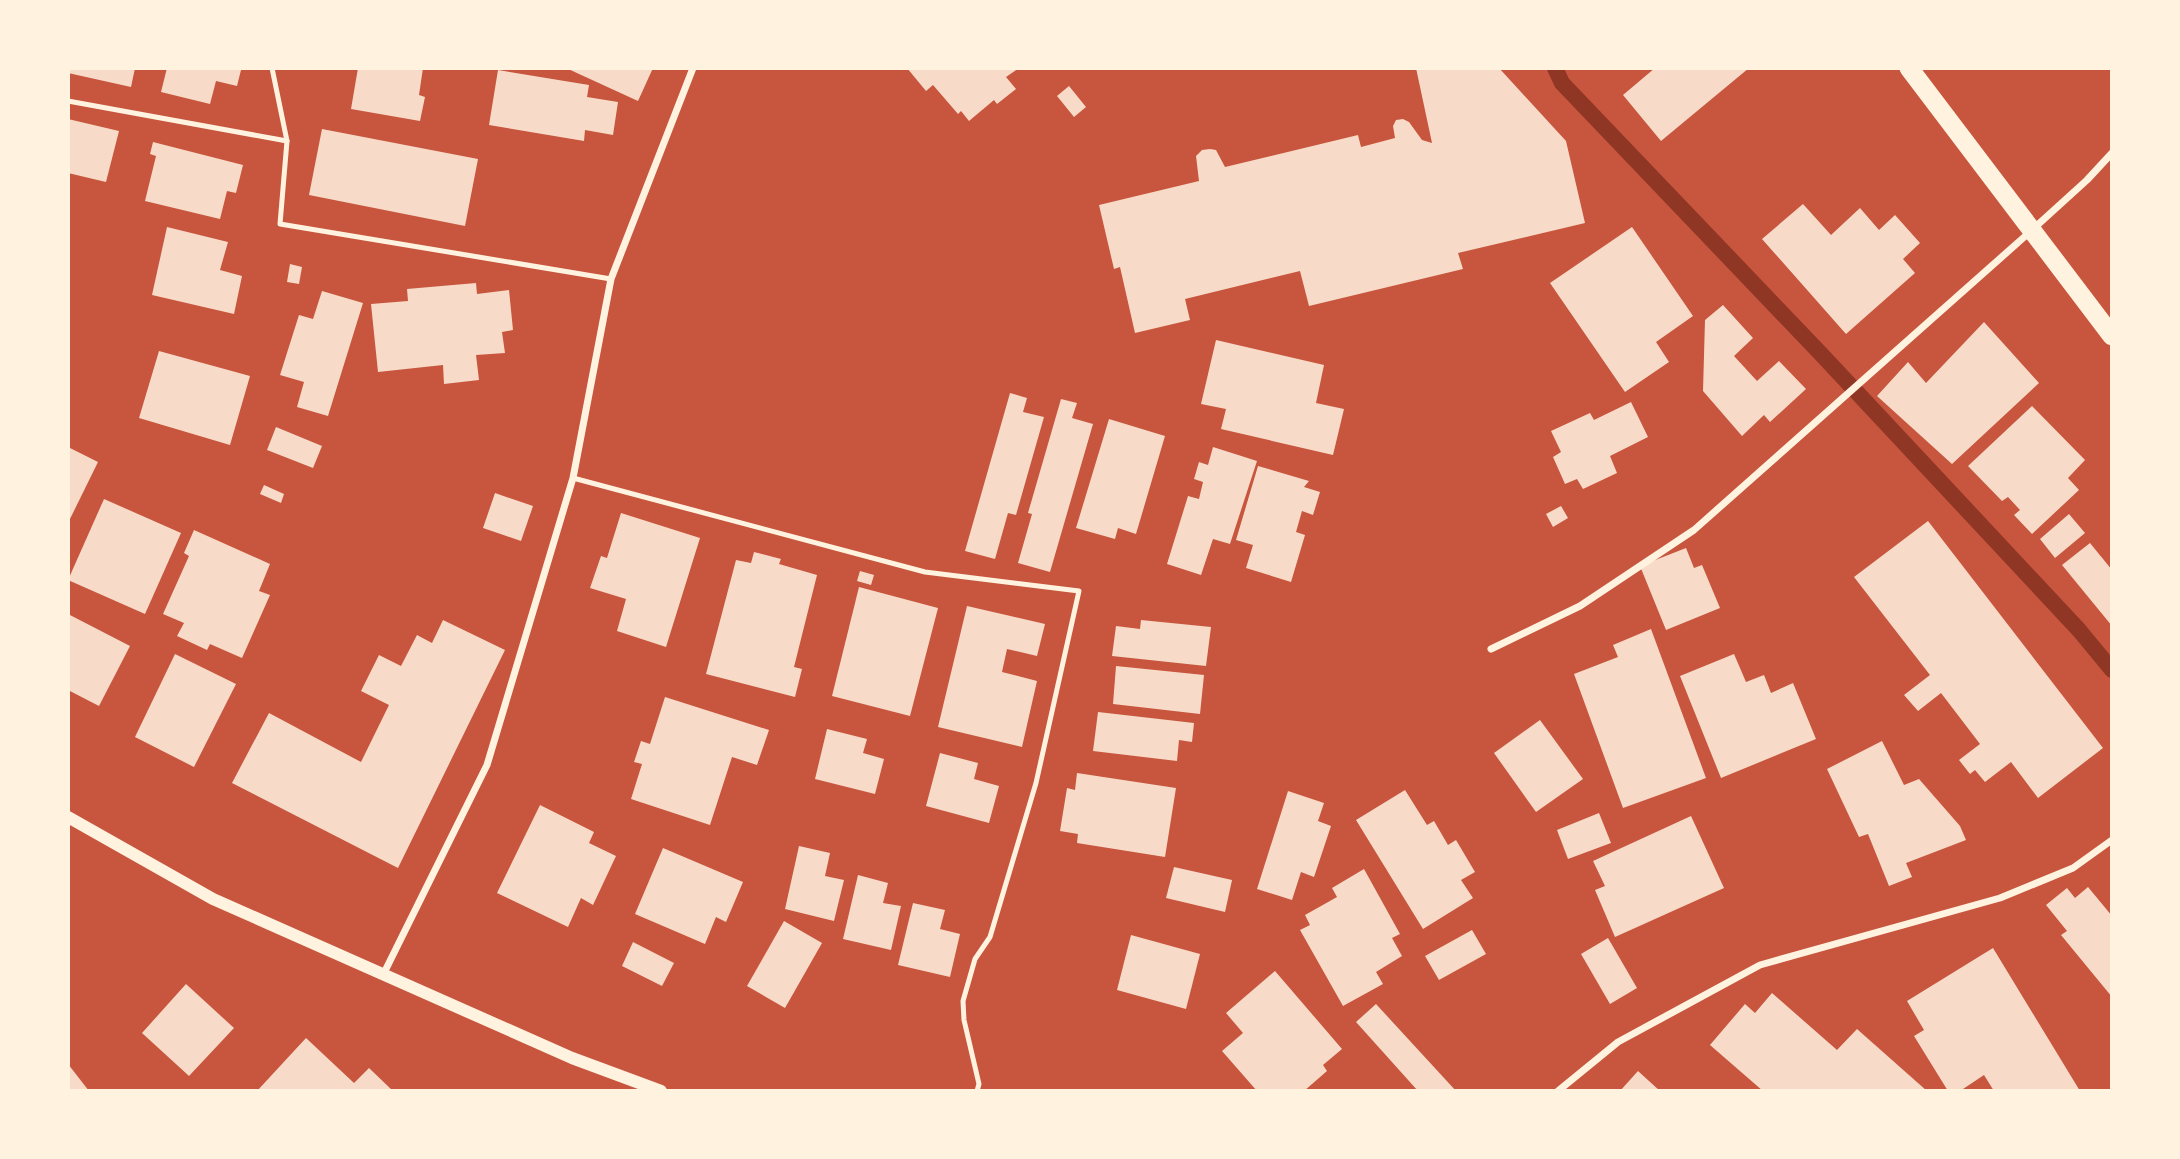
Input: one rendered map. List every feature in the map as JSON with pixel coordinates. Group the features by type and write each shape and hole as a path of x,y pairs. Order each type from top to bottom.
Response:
{"highway":[{"path":"1909,68 2112,336"}],"street":[{"path":"384,973 487,765 573,478 611,279 693,68"},
{"path":"1491,649 1580,606 1694,530 2088,180 2112,153"},
{"path":"68,817 213,899 572,1058 661,1091"},
{"path":"1558,1091 1618,1042 1760,965 2000,898 2073,868 2112,841"}],"lane":[{"path":"272,68 287,141 280,224 611,279"},
{"path":"68,101 287,141"},
{"path":"573,478 925,572 1079,591 1036,783 990,937 975,959 963,1001 964,1020 979,1084 978,1091"}],"building":[{"path":"68,68 135,68 131,87 68,73"},
{"path":"167,68 241,70 237,86 216,81 210,104 161,92"},
{"path":"358,68 423,68 419,95 425,97 420,121 351,109"},
{"path":"566,68 653,68 638,101"},
{"path":"907,68 1019,68 1006,77 1016,89 997,104 994,100 969,121 961,111 958,114 933,85 926,91"},
{"path":"1416,68 1499,68 1566,141 1585,223 1458,253 1463,269 1309,306 1300,271 1185,299 1190,320 1135,333 1120,267 1114,269 1099,205 1199,181 1196,156 1202,150 1216,150 1225,167 1358,135 1361,147 1395,138 1393,126 1396,120 1403,119 1409,122 1422,140 1432,143"},
{"path":"1655,68 1749,68 1661,141 1623,95"},
{"path":"498,70 589,85 587,97 618,102 613,135 585,130 584,141 489,125"},
{"path":"1069,86 1086,107 1074,117 1057,96"},
{"path":"68,119 119,131 106,182 68,173"},
{"path":"322,129 478,159 465,226 309,195"},
{"path":"153,142 243,165 236,193 227,191 220,219 145,201 156,156 150,154"},
{"path":"1803,204 1831,235 1860,208 1879,230 1895,215 1920,243 1903,259 1915,273 1846,334 1762,239"},
{"path":"167,227 228,242 220,270 242,276 234,314 152,295"},
{"path":"1632,227 1693,316 1656,342 1669,362 1625,392 1550,283"},
{"path":"290,264 302,267 299,284 287,282"},
{"path":"476,283 477,294 509,290 513,330 502,332 505,353 476,355 479,380 444,384 443,365 378,372 371,304 408,301 407,289"},
{"path":"322,291 363,303 328,416 297,407 304,382 280,375 299,315 313,319"},
{"path":"1723,305 1753,338 1734,356 1757,381 1779,361 1806,389 1770,422 1764,415 1742,436 1703,391 1705,320"},
{"path":"1984,322 2039,383 1952,464 1877,396 1908,362 1926,383"},
{"path":"1216,340 1324,365 1316,403 1344,409 1333,455 1221,429 1226,409 1201,404"},
{"path":"159,351 250,376 230,445 139,418"},
{"path":"1010,393 1027,398 1023,412 1044,417 1016,515 1008,513 995,559 965,551"},
{"path":"1061,399 1077,403 1072,418 1093,424 1050,572 1018,563 1032,514 1028,513"},
{"path":"1631,402 1648,437 1610,456 1617,473 1583,489 1577,479 1565,484 1553,457 1561,452 1551,431 1590,413 1594,420"},
{"path":"2032,406 2085,460 2068,478 2079,490 2032,534 2014,515 2020,510 2008,497 2002,501 1968,466"},
{"path":"1109,419 1165,436 1136,534 1118,528 1115,539 1076,528"},
{"path":"276,427 322,446 313,468 267,450"},
{"path":"68,447 98,462 68,523"},
{"path":"1213,447 1257,461 1230,544 1213,539 1201,575 1167,564 1188,496 1199,499 1203,482 1194,479 1199,462 1208,465"},
{"path":"1258,466 1309,481 1304,487 1320,492 1313,515 1302,511 1296,532 1305,535 1291,582 1246,568 1253,545 1236,540"},
{"path":"264,485 284,494 281,503 260,494"},
{"path":"495,493 533,506 521,541 483,528"},
{"path":"104,499 181,533 145,614 68,580"},
{"path":"1561,506 1568,518 1553,527 1546,514"},
{"path":"621,513 700,538 666,647 617,631 626,599 590,588 601,556 607,558"},
{"path":"2069,514 2085,533 2055,558 2040,539"},
{"path":"1928,521 2103,748 2038,798 2011,762 1985,782 1975,770 1970,774 1959,760 1980,744 1941,693 1918,711 1904,695 1930,675 1854,577"},
{"path":"194,530 270,564 259,591 270,595 242,658 210,644 207,650 177,636 184,623 163,614 189,556 184,553"},
{"path":"2090,543 2112,570 2112,626 2062,565"},
{"path":"1686,548 1694,568 1702,565 1720,608 1666,630 1640,566"},
{"path":"754,552 781,559 779,564 817,575 794,667 802,669 795,697 706,674 736,560 751,563"},
{"path":"860,571 874,575 871,585 857,581"},
{"path":"859,587 938,608 910,716 832,696"},
{"path":"967,606 1045,624 1037,656 1007,649 1002,672 1037,681 1022,747 938,727"},
{"path":"68,614 130,646 99,706 68,690"},
{"path":"443,620 505,650 398,868 232,783 269,713 361,762 389,705 361,691 379,655 401,666 417,635 432,643"},
{"path":"1141,620 1211,627 1206,666 1112,656 1116,626 1140,629"},
{"path":"1651,629 1706,778 1623,808 1574,674 1618,657 1613,645"},
{"path":"175,654 236,684 194,767 135,737"},
{"path":"1734,654 1746,682 1764,675 1771,693 1793,683 1816,739 1721,778 1680,676"},
{"path":"1116,666 1204,675 1200,714 1113,704"},
{"path":"665,697 769,730 757,765 732,757 710,825 631,799 642,764 634,762 641,741 650,744"},
{"path":"1098,712 1194,723 1192,742 1179,740 1177,761 1093,751"},
{"path":"1540,720 1583,779 1536,812 1494,753"},
{"path":"827,729 867,739 863,753 884,759 875,794 815,779"},
{"path":"1882,741 1904,785 1919,779 1960,826 1966,840 1906,863 1912,877 1889,886 1868,834 1859,837 1827,769"},
{"path":"940,753 978,763 974,779 999,786 989,823 926,806"},
{"path":"1077,773 1176,788 1165,857 1077,843 1078,834 1060,831 1067,788 1075,790"},
{"path":"1405,790 1427,825 1434,821 1448,845 1456,840 1475,872 1461,880 1473,898 1423,929 1356,820"},
{"path":"1288,791 1324,803 1318,821 1331,826 1314,877 1301,872 1292,900 1257,889"},
{"path":"540,805 594,832 589,843 616,856 593,905 581,898 568,927 497,893"},
{"path":"1599,813 1611,843 1568,859 1557,830"},
{"path":"1691,816 1724,888 1615,937 1595,890 1605,886 1593,861"},
{"path":"799,846 830,853 825,876 844,880 834,921 785,909"},
{"path":"663,848 743,882 726,922 716,917 705,944 635,914"},
{"path":"1174,867 1232,880 1225,912 1166,898"},
{"path":"1364,869 1400,934 1392,938 1402,956 1376,972 1383,984 1343,1006 1300,930 1310,925 1305,915 1337,897 1332,888"},
{"path":"858,875 888,883 883,903 901,906 891,950 843,939"},
{"path":"2088,887 2112,916 2112,997 2061,935 2067,931 2046,905 2067,888 2075,898"},
{"path":"913,903 945,910 940,929 960,934 950,977 898,965"},
{"path":"784,921 822,943 785,1008 747,986"},
{"path":"1472,930 1486,954 1439,980 1425,956"},
{"path":"1131,935 1200,954 1186,1009 1117,990"},
{"path":"1608,938 1637,988 1610,1004 1581,954"},
{"path":"633,942 674,963 662,986 622,966"},
{"path":"1993,948 2080,1091 1994,1091 1984,1075 1960,1091 1948,1091 1914,1036 1924,1030 1907,1001"},
{"path":"1275,971 1342,1049 1323,1065 1327,1071 1304,1091 1257,1091 1222,1051 1243,1033 1226,1013"},
{"path":"186,984 234,1028 189,1076 142,1033"},
{"path":"1772,993 1837,1050 1857,1029 1927,1091 1763,1091 1710,1045 1745,1004 1755,1013"},
{"path":"1376,1004 1456,1091 1418,1091 1356,1022"},
{"path":"306,1038 354,1083 369,1068 393,1091 257,1091"},
{"path":"68,1064 89,1091 68,1091"},
{"path":"1638,1071 1660,1091 1620,1091"}],"waterway":[{"path":"1555,68 1562,83 1822,355 2079,630 2112,670"}]}
